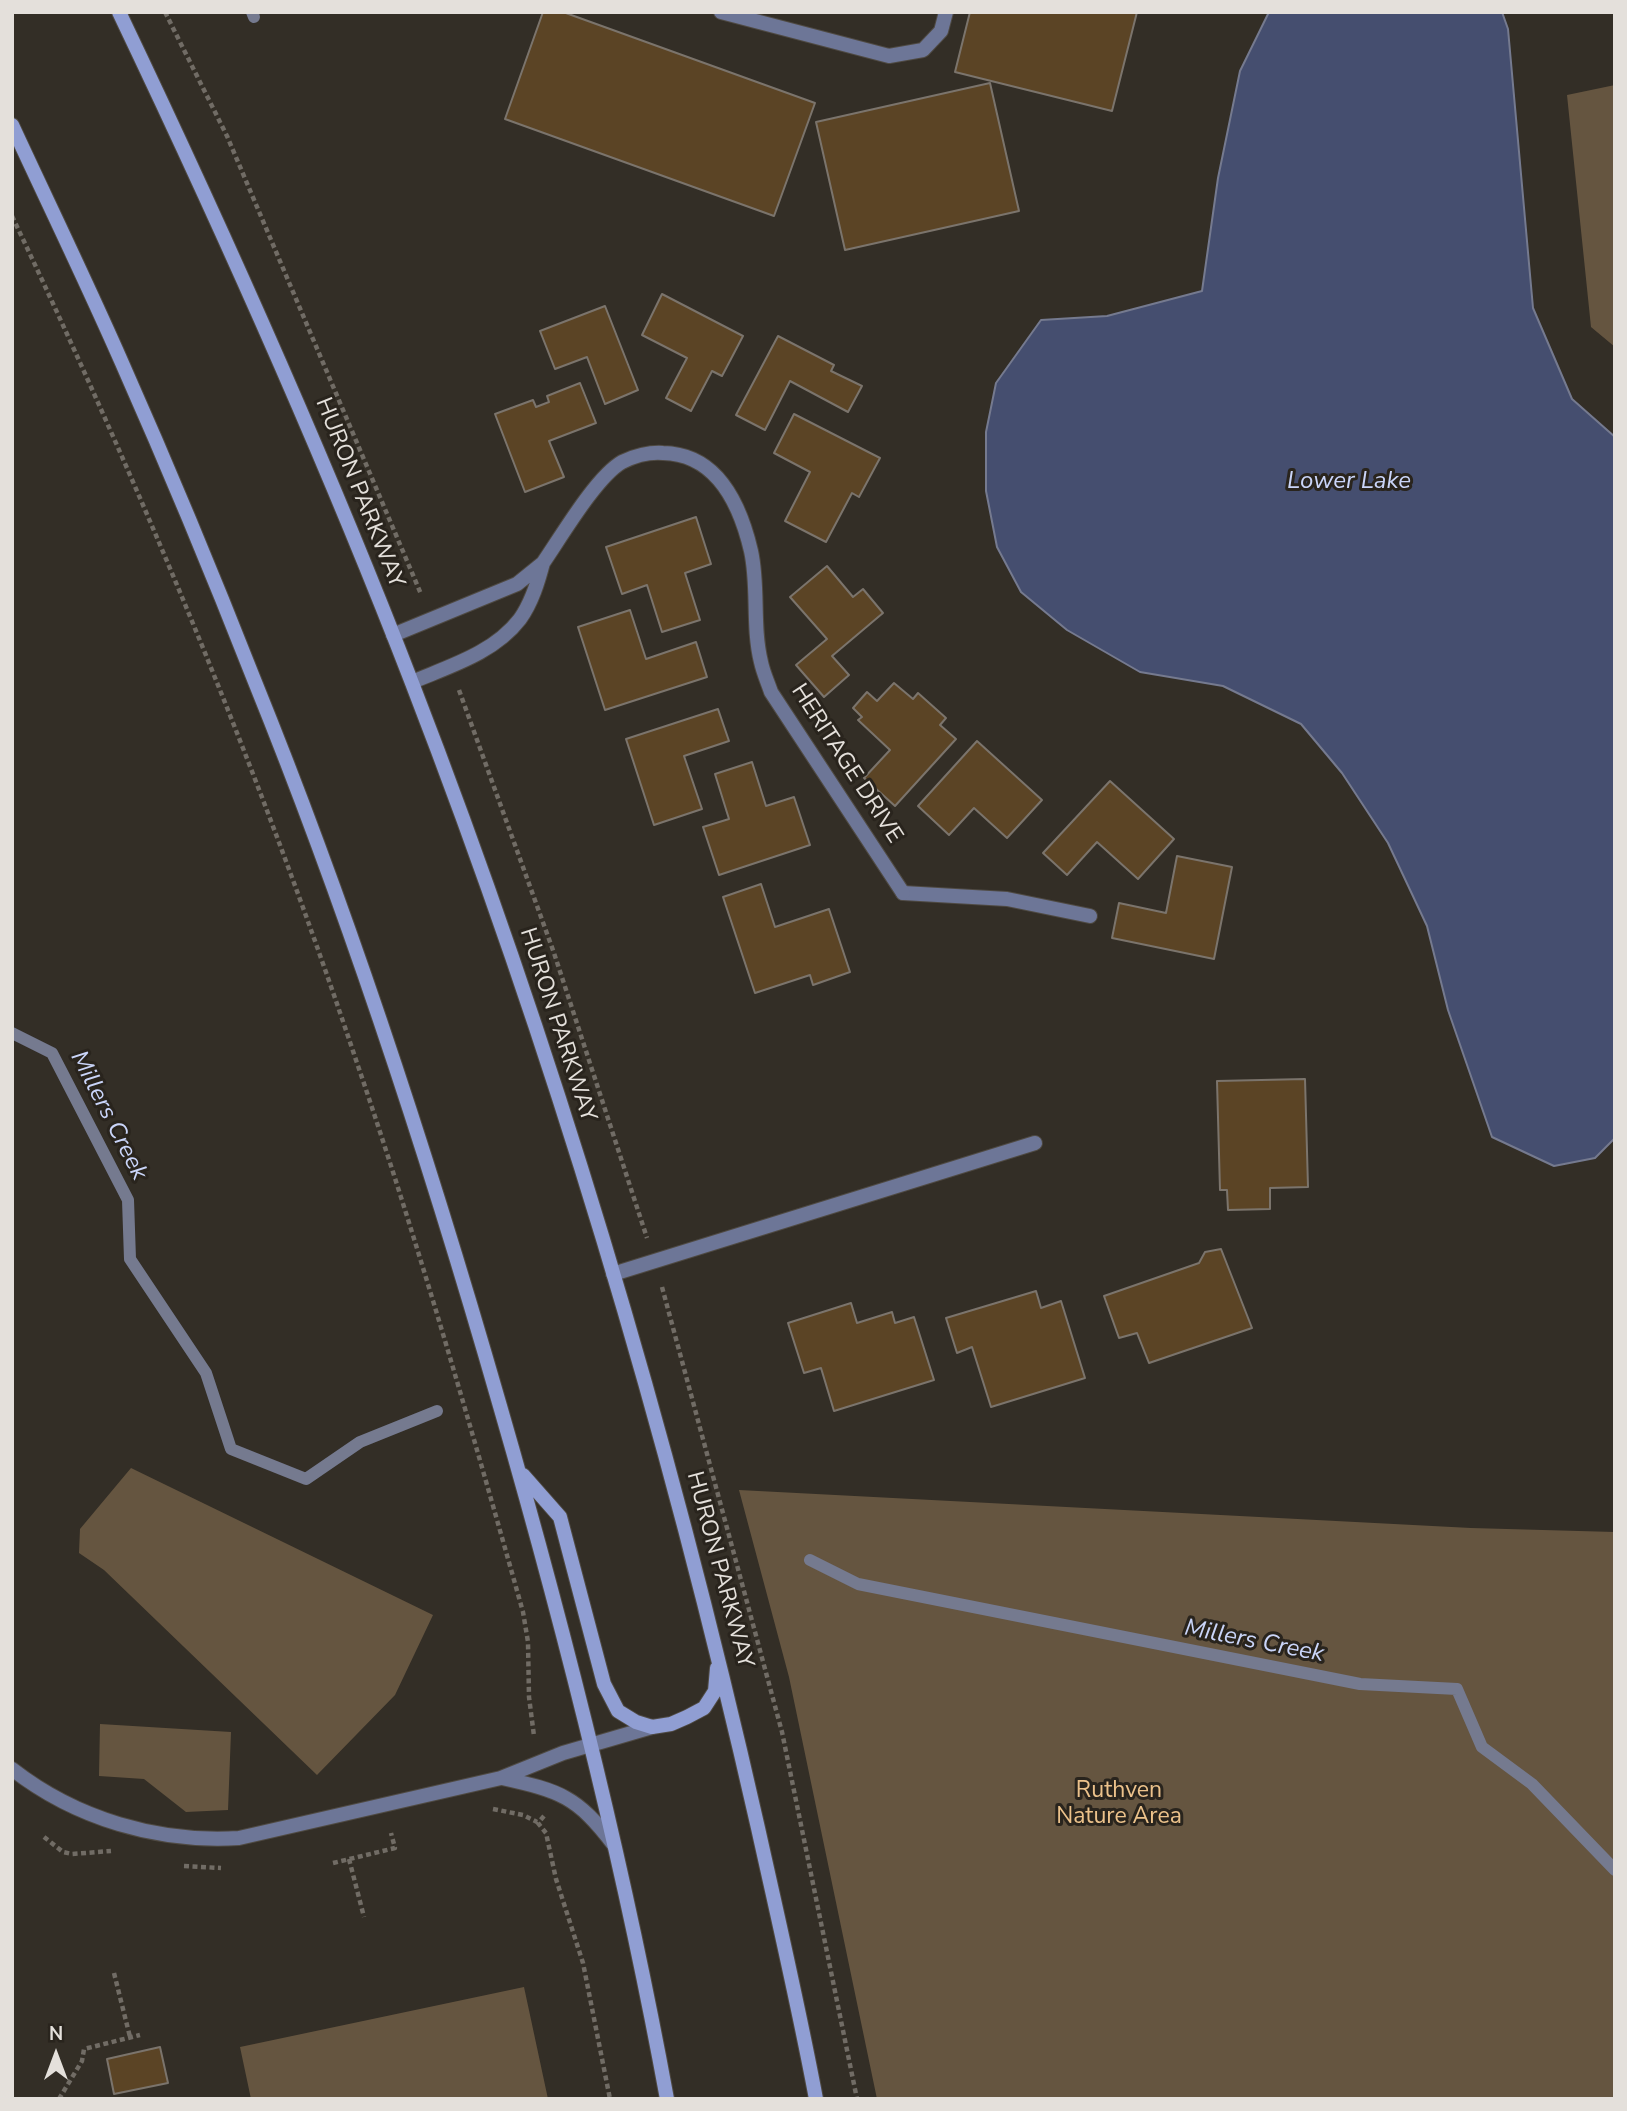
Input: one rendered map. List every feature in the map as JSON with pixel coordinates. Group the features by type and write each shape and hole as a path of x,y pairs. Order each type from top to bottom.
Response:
{"main road":[{"name":"HURON PARKWAY","path":"119,12 278,355 393,635 475,852 533,1021 657,1422 718,1655 816,2099"},
{"path":"12,125 143,412 257,685 310,823 402,1086 440,1202 519,1472 591,1746 667,2099"},
{"path":"519,1472 560,1517 604,1684 618,1711 635,1722 652,1727 671,1724 704,1709 715,1691 718,1655"}],"street":[{"path":"721,12 889,56 923,50 941,31 946,12"},
{"name":"HERITAGE DRIVE","path":"393,635 517,584 543,563 594,489 621,463 650,452 682,453 707,466 727,488 744,523 752,554 761,662 771,692 903,893 1007,899 1090,916"},
{"name":"HERITAGE DRIVE","path":"412,682 496,643 520,618 534,594 543,563"},
{"path":"613,1274 1035,1143"},
{"path":"12,1769 46,1793 90,1814 126,1826 204,1840 239,1838 500,1777 563,1754 652,1727"},
{"path":"500,1777 543,1787 568,1798 593,1816 614,1845"}],"path":[{"path":"165,12 227,136 424,600"},
{"path":"12,216 74,347 162,548 239,740 356,1059 465,1408 523,1612 528,1642 529,1697 535,1747"},
{"path":"455,680 554,953 650,1246"},
{"path":"660,1279 782,1732 857,2099"},
{"path":"483,1811 507,1811 538,1822 546,1833 556,1879 583,1963 610,2099"},
{"path":"538,1822 548,1812"},
{"path":"333,1863 395,1849 391,1833"},
{"path":"349,1859 364,1917"},
{"path":"114,1973 130,2037"},
{"path":"60,2099 82,2061 84,2049 140,2035"}],"green space":[{"path":"1615,85 1615,347 1591,327 1567,95"},
{"path":"131,1468 433,1615 395,1695 317,1775 104,1570 79,1553 80,1529"},
{"name":"Ruthven Nature Area","path":"739,1490 1471,1528 1615,1532 1615,2099 877,2099 789,1677"},
{"path":"100,1724 231,1732 228,1810 186,1812 144,1779 99,1776"},
{"path":"524,1987 548,2099 251,2099 240,2047"}],"water":[{"name":"Lower Lake","path":"1269,12 1502,12 1508,29 1533,308 1572,399 1615,437 1615,1138 1595,1158 1554,1166 1492,1137 1448,1010 1427,926 1388,843 1342,773 1301,724 1223,686 1140,672 1067,630 1021,592 997,547 986,491 986,432 996,383 1041,320 1107,316 1202,291 1218,178 1240,71"}],"building":[{"path":"543,12 563,12 815,103 774,216 505,119"},
{"path":"970,12 1137,12 1112,111 955,72"},
{"path":"990,83 1019,211 845,250 816,122"},
{"path":"662,294 743,336 722,376 712,371 691,411 666,398 687,358 642,335"},
{"path":"605,306 638,390 605,404 587,357 555,369 540,331"},
{"path":"778,336 834,365 831,371 862,386 848,412 790,381 765,430 736,415"},
{"path":"580,383 596,423 549,441 564,477 525,492 495,414 533,400 536,407 549,402 547,396"},
{"path":"794,414 880,458 859,497 852,493 826,542 785,521 810,472 774,453"},
{"path":"696,517 711,564 685,573 700,620 662,632 647,585 622,594 606,547"},
{"path":"827,566 853,597 863,589 883,613 832,656 849,675 824,697 796,665 827,639 790,597"},
{"path":"630,610 646,659 696,642 707,677 605,710 578,627"},
{"path":"894,683 913,699 918,693 946,718 940,725 956,739 895,806 864,778 890,750 858,720 862,717 853,708 867,692 877,701"},
{"path":"718,709 729,741 684,756 702,809 654,825 626,739"},
{"path":"977,741 1042,800 1007,838 974,808 949,835 918,806"},
{"path":"752,762 766,806 794,797 810,845 719,875 703,827 729,819 715,774"},
{"path":"1110,781 1174,839 1138,879 1097,842 1067,875 1043,853"},
{"path":"1177,856 1232,867 1214,959 1112,938 1119,903 1166,913"},
{"path":"761,884 775,927 829,909 850,972 813,985 810,975 755,993 723,897"},
{"path":"1305,1079 1308,1187 1270,1188 1270,1209 1228,1210 1227,1190 1220,1190 1217,1081"},
{"path":"1221,1249 1252,1328 1149,1363 1137,1333 1119,1338 1104,1296 1199,1263 1205,1252"},
{"path":"1036,1291 1041,1308 1061,1301 1085,1378 991,1407 972,1347 957,1353 946,1318"},
{"path":"851,1303 857,1323 892,1312 895,1323 914,1317 934,1380 834,1411 821,1368 804,1373 788,1323"},
{"path":"160,2047 168,2083 114,2094 107,2059"}],"waterway":[{"name":"Millers Creek","path":"252,12 254,17"},
{"name":"Millers Creek","path":"12,1033 52,1053 128,1200 130,1259 206,1373 231,1449 306,1479 360,1442 437,1411"},
{"name":"Millers Creek","path":"810,1560 858,1584 1360,1684 1457,1689 1482,1747 1532,1784 1615,1870"}]}
